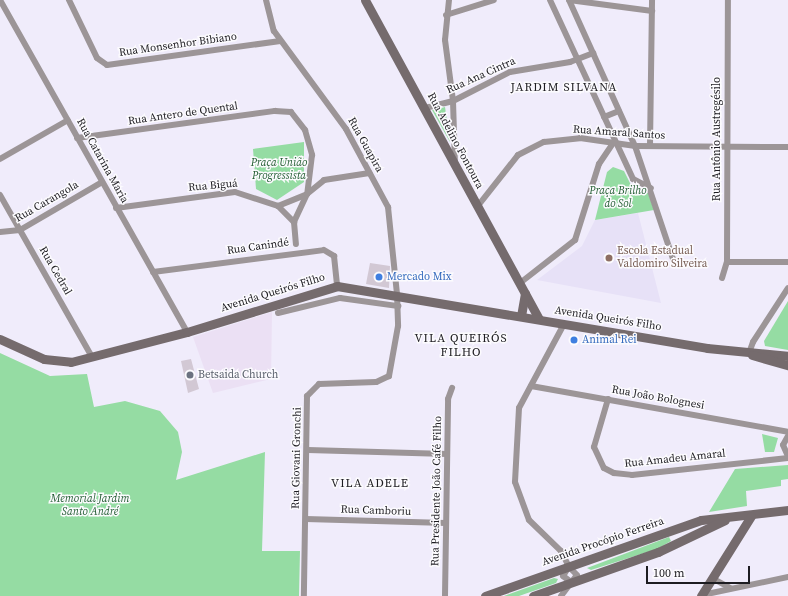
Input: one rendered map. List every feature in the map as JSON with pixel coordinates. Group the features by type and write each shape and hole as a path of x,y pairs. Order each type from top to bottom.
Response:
{"street":[{"name":"Rua Catarina Maria","path":"0,0 187,332"},
{"name":"Rua Monsenhor Bibiano","path":"69,0 97,58 107,65 280,41"},
{"name":"Rua Guapira","path":"266,0 280,41 346,129 389,212 398,294"},
{"name":"Rua Adelino Fontoura","path":"365,0 425,108 455,169 539,319"},
{"path":"449,0 444,40 453,100 455,169"},
{"path":"446,16 494,0"},
{"path":"550,0 614,142 635,183 651,188"},
{"path":"569,0 652,11"},
{"path":"569,0 635,146 651,188 674,262"},
{"path":"650,146 652,0"},
{"name":"Rua Antônio Austregésilo","path":"722,278 727,262 728,0"},
{"path":"0,16 7,12"},
{"name":"Rua Ana Cintra","path":"425,108 453,100 510,72 577,59 593,52"},
{"name":"Rua Antero de Quental","path":"77,138 275,111 291,112 300,120 311,147 307,194"},
{"path":"604,117 619,111"},
{"path":"0,158 68,120"},
{"name":"Rua Amaral Santos","path":"477,207 504,169 529,148 580,138 635,146 788,147"},
{"path":"520,283 575,240 599,164 614,142"},
{"path":"294,222 278,206 307,194 324,180 369,173"},
{"name":"Rua Carangola","path":"0,232 20,230 102,182"},
{"name":"Rua Biguá","path":"116,208 235,192 278,206"},
{"path":"296,244 294,222 307,194"},
{"name":"Rua Cedral","path":"0,195 92,356"},
{"name":"Rua Canindé","path":"153,272 324,250 334,256 337,286"},
{"path":"727,262 788,262"},
{"name":"Avenida Queirós Filho","path":"0,339 57,362 92,356 187,332 337,286 398,294 564,324 749,353 788,356"},
{"path":"749,353 752,342 788,288"},
{"path":"521,316 525,293"},
{"name":"Rua Giovani Gronchi","path":"304,596 309,391 322,383 376,382 386,379 396,341 398,294"},
{"name":"Avenida Queirós Filho","path":"278,313 340,298 398,306"},
{"path":"561,596 577,572 569,567 561,551 529,520 515,488 516,415 564,324"},
{"name":"Avenida Queirós Filho","path":"749,353 788,365"},
{"name":"Rua João Bolognesi","path":"531,386 785,431 787,437"},
{"name":"Rua Presidente João Café Filho","path":"445,596 448,399 452,388"},
{"name":"Rua Amadeu Amaral","path":"608,399 594,447 604,468 614,473 632,475 788,457"},
{"path":"774,459 783,449 787,437"},
{"path":"783,449 788,457"},
{"path":"308,450 447,454"},
{"name":"Avenida Procópio Ferreira","path":"485,596 701,520 751,516 788,510"},
{"path":"702,596 751,516"},
{"name":"Avenida Procópio Ferreira","path":"533,596 658,552 731,517"},
{"name":"Rua Camboriu","path":"306,519 446,523"},
{"path":"569,567 563,576 571,582"},
{"path":"702,596 730,588 788,577"},
{"path":"712,578 730,588"}],"shaded area":[{"name":"Escola Estadual Valdomiro Silveira","path":"638,213 661,303 537,280 582,246 595,220"},
{"path":"272,312 271,379 213,393 193,337"}],"green space":[{"path":"445,107 450,142 432,110"},
{"name":"Praça União Progressista","path":"304,142 304,182 277,200 256,189 253,149"},
{"name":"Praça Brilho do Sol","path":"613,167 624,171 633,189 648,193 654,210 595,220 607,172"},
{"path":"788,301 788,350 765,346 764,341"},
{"name":"Memorial Jardim Santo André","path":"0,353 50,376 87,374 94,407 125,401 160,411 178,432 182,452 176,480 265,452 262,551 300,551 299,596 0,596"},
{"path":"762,434 778,438 774,452 765,452"},
{"path":"788,465 788,479 781,480 781,486 746,491 747,506 709,512 735,469"},
{"path":"669,537 671,541 657,549 591,570 587,568"},
{"path":"554,578 558,579 556,583 519,596 504,596"}],"building":[{"name":"Mercado Mix","path":"370,263 390,266 389,288 366,284"},
{"name":"Betsaida Church","path":"191,359 199,389 188,393 181,361"}],"place":[{"name":"Escola Estadual Valdomiro Silveira","path":"609,258"},
{"name":"Mercado Mix","path":"379,277"},
{"name":"Animal Rei","path":"574,340"},
{"name":"Betsaida Church","path":"190,375"}],"district":[{"name":"JARDIM SILVANA","path":"564,88"},
{"name":"VILA QUEIRÓS FILHO","path":"461,346"},
{"name":"VILA ADELE","path":"370,484"}]}
